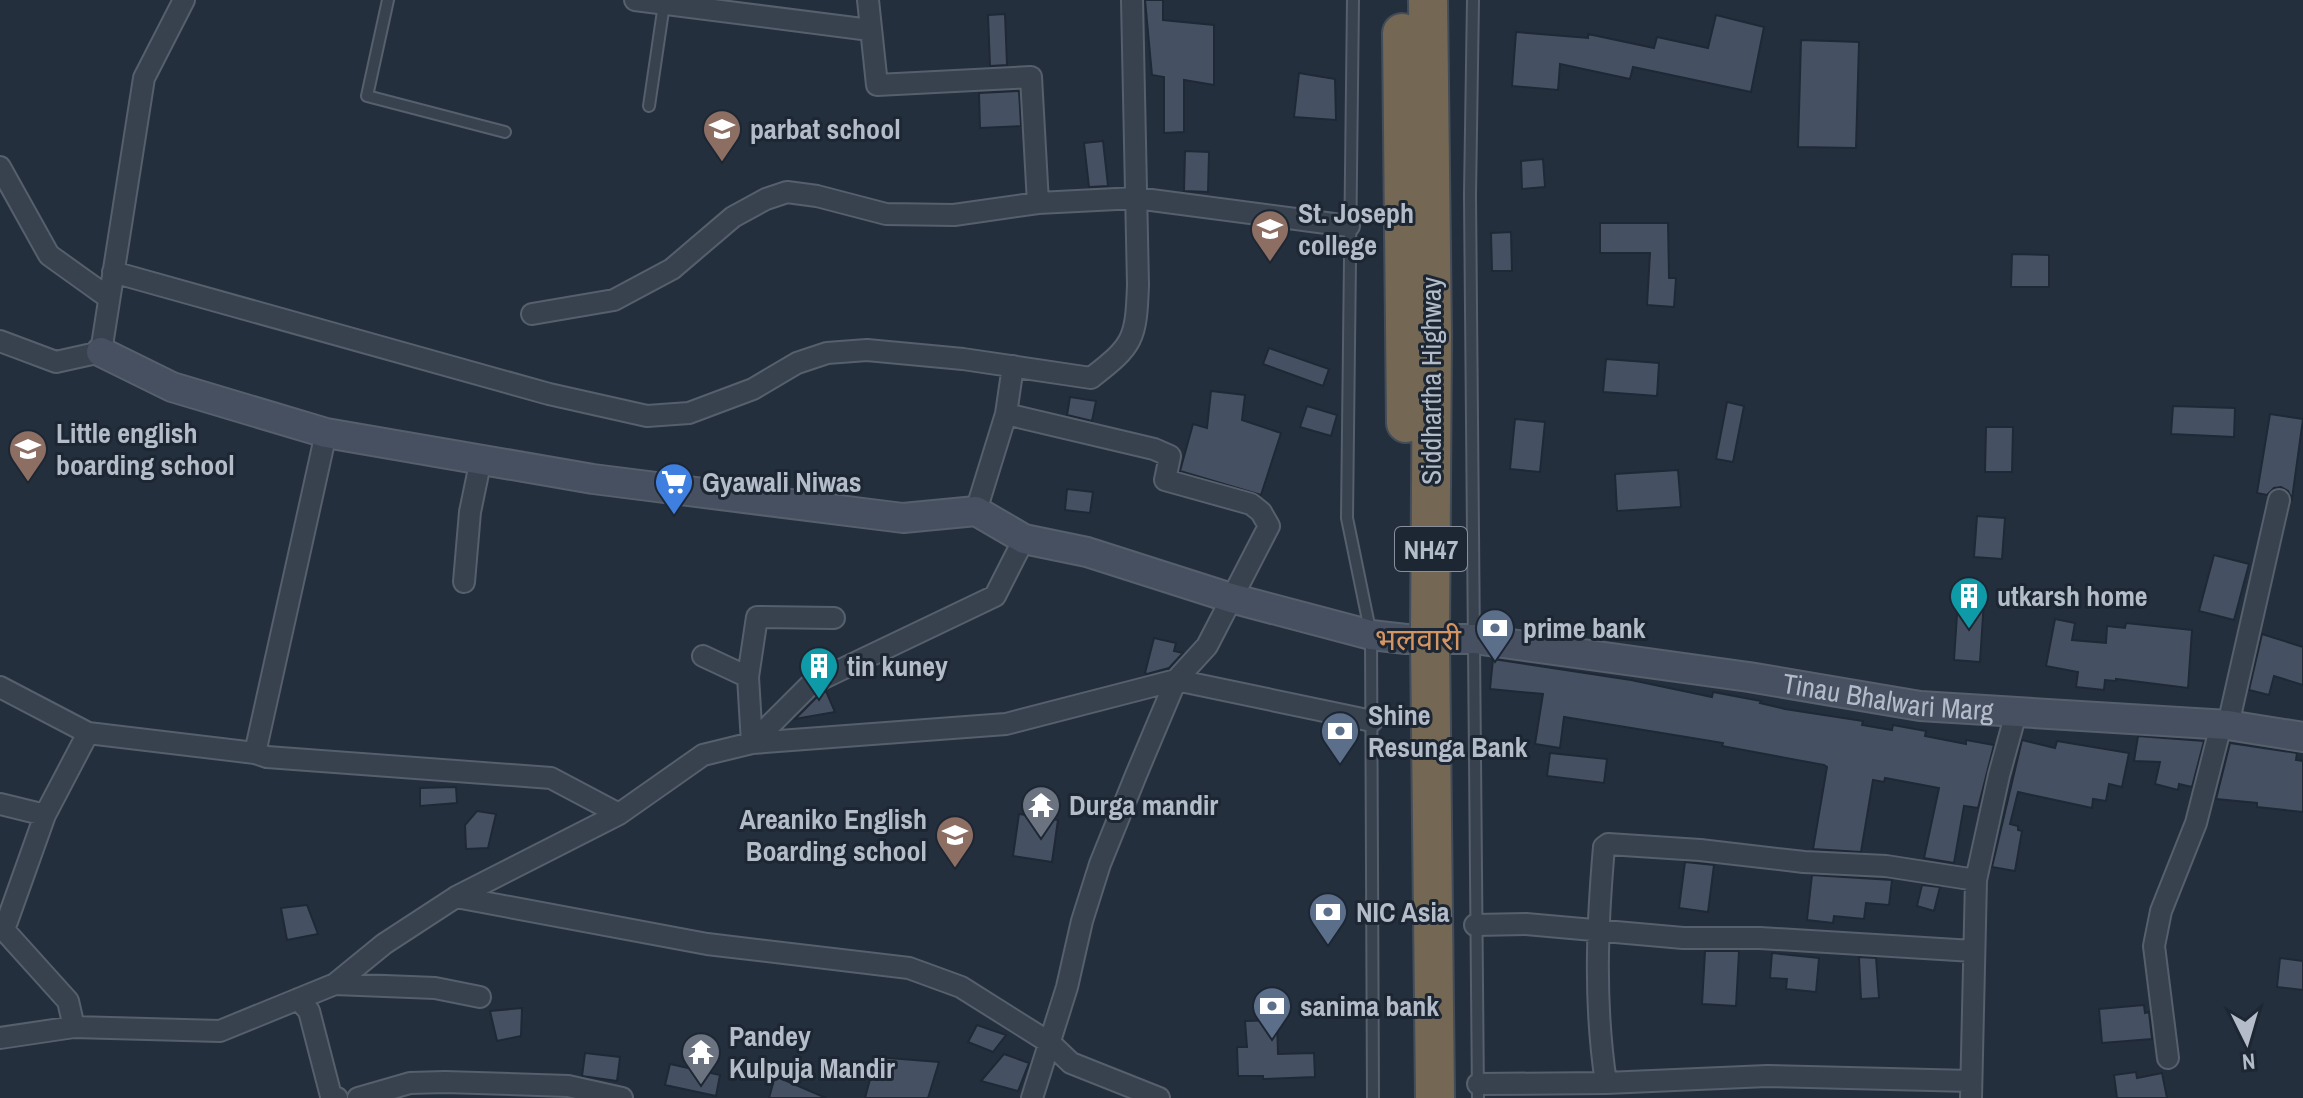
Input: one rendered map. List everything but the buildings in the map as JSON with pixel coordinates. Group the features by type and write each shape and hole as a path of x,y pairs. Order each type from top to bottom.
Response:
{"highway":[{"name":"Siddhartha Highway","path":"1402,0 1407,480 1402,638 1408,1098"},
{"name":"Siddhartha Highway","path":"1428,0 1432,337 1402,638 1435,1098"}],"street":[{"path":"101,352 144,78 184,0"},
{"path":"635,0 870,30"},
{"path":"868,0 877,85 1031,77 1038,203"},
{"path":"113,272 549,394 647,416 689,413 753,389 797,363 827,353 867,350 1091,378 1120,356 1136,329 1132,0"},
{"path":"0,167 49,255 109,298"},
{"path":"532,314 614,300 672,269 733,217 766,199 787,192 817,196 886,214 954,215 1038,203 1136,198 1349,226"},
{"path":"0,341 56,362 101,352 172,387 326,433 593,479 903,518 976,511 1006,414 1013,366"},
{"path":"1006,414 1154,449 1170,456 1165,480 1251,504 1261,512 1269,526 1207,646 1176,680 1100,864 1032,1098"},
{"path":"255,753 326,433"},
{"path":"464,582 470,512 481,459"},
{"path":"2168,1058 2154,946 2161,911 2196,823 2224,725 2279,500"},
{"name":"Tinau Bhalwari Marg","path":"976,511 1024,539 1087,552 1231,598 1402,638 1474,639 1749,677 1920,706 2224,725 2303,737"},
{"path":"752,743 811,684 995,596 1024,539"},
{"path":"752,743 748,677 757,617 834,618"},
{"path":"703,656 748,677"},
{"path":"0,1038 74,1027 220,1031 335,984 384,944 456,897 619,814 703,755 752,743 1006,724 1176,680 1372,721"},
{"path":"0,687 88,733 267,757 551,778 619,814"},
{"path":"1478,1091 1767,1076 1971,1089 1976,880 2016,713"},
{"path":"74,1027 68,1001 2,931 45,815 88,733"},
{"path":"0,804 45,815"},
{"path":"1606,1083 1597,999 1597,929 1604,847 1608,844 1700,850 1804,862 1886,866 1976,880"},
{"path":"456,897 707,944 909,968 961,987 1050,1043 1071,1063 1159,1098"},
{"path":"1475,925 1526,924 1683,938 1760,938 1973,951"},
{"path":"335,984 435,988 480,997"},
{"path":"298,999 309,1011 331,1096 337,1098"},
{"path":"358,1098 410,1091 568,1086 622,1098"}],"lane":[{"path":"388,0 367,96 505,132"},
{"path":"1353,0 1347,518 1402,638 1372,721 1373,1098"},
{"path":"1473,0 1470,211 1478,1091"},
{"path":"649,106 664,4"}],"place":[{"name":"parbat school","path":"722,163"},
{"name":"St. Joseph college","path":"1270,263"},
{"name":"Little english boarding school","path":"28,483"},
{"name":"Gyawali Niwas","path":"674,516"},
{"name":"utkarsh home","path":"1969,630"},
{"name":"prime bank","path":"1495,662"},
{"name":"tin kuney","path":"819,700"},
{"name":"Shine Resunga Bank","path":"1340,765"},
{"name":"Durga mandir","path":"1041,839"},
{"name":"Areaniko English Boarding school","path":"955,869"},
{"name":"NIC Asia","path":"1328,946"},
{"name":"sanima bank","path":"1272,1040"},
{"name":"Pandey Kulpuja Mandir","path":"701,1086"}],"district":[{"name":"भलवारी","path":"1418,639"}]}
